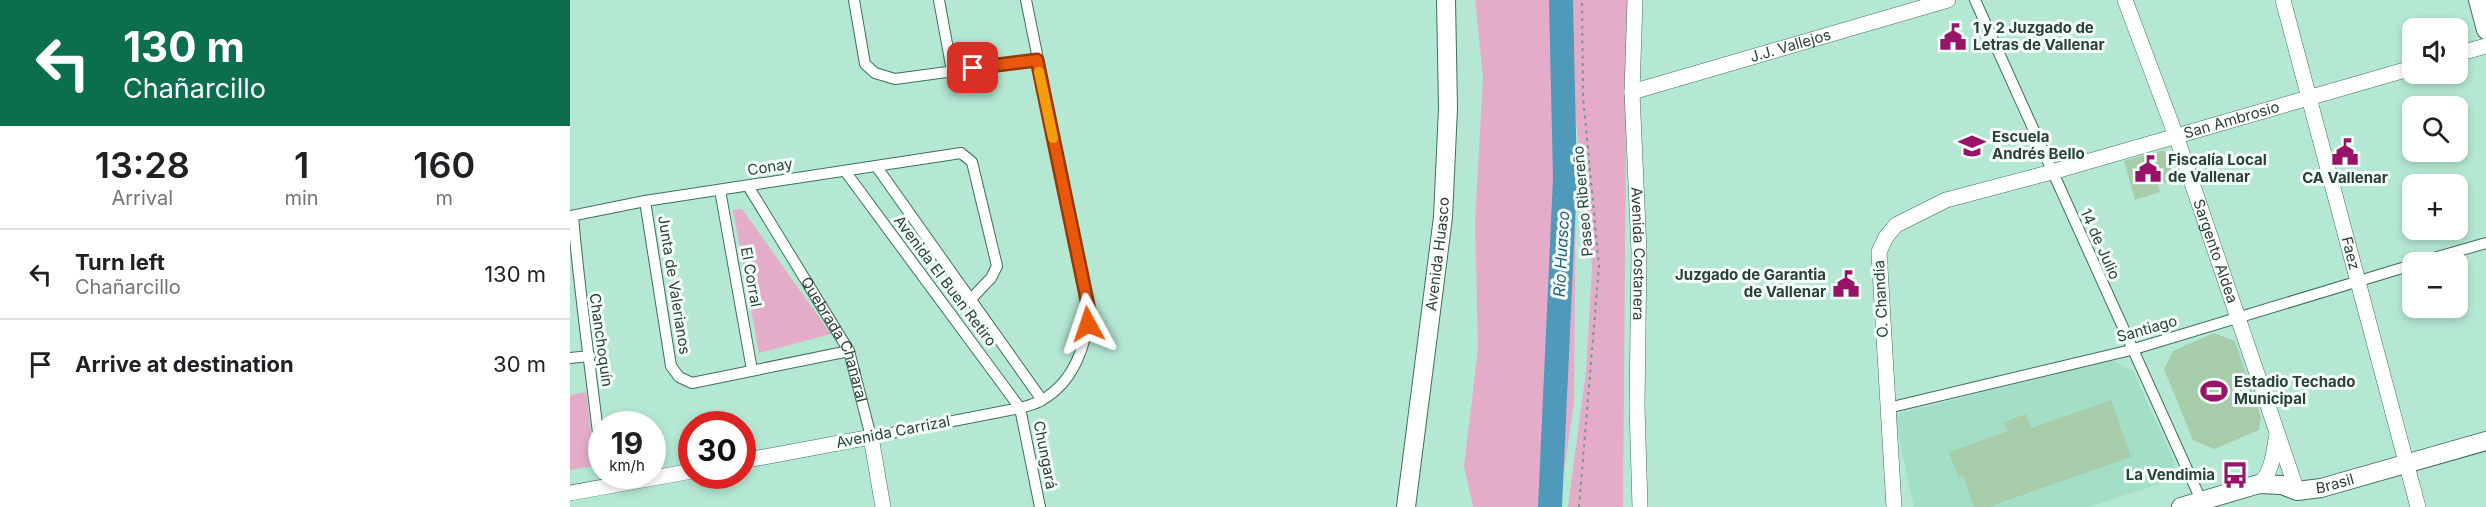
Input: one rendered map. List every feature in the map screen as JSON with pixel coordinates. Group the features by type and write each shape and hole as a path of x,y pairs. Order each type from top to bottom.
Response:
{"main road":[{"name":"Avenida Huasco","path":"1406,507 1443,217 1448,108 1446,0"},
{"path":"2478,0 2486,30"},
{"name":"Brasil","path":"2181,507 2259,484 2282,485 2299,502 2321,488 2486,441"}],"street":[{"path":"854,0 865,64 875,73 895,79 1037,60"},
{"path":"939,0 952,71"},
{"name":"Chungará","path":"1026,0 1089,310 1086,338 1075,364 1060,385 1042,400"},
{"name":"Avenida Costanera","path":"1635,0 1632,92 1639,252 1637,406 1640,507"},
{"name":"J.J. Vallejos","path":"1632,92 1948,0"},
{"name":"14 de Julio","path":"1975,0 2131,350 2201,500"},
{"name":"Sargento Aldea","path":"2125,0 2176,136 2299,502"},
{"name":"Faez","path":"2283,0 2408,462 2418,507"},
{"path":"2468,51 2486,46"},
{"name":"San Ambrosio","path":"2052,172 2402,71"},
{"name":"Conay","path":"572,216 645,201 961,153 972,162 997,266 991,278 970,300"},
{"name":"Avenida El Buen Retiro","path":"876,166 1042,400"},
{"name":"Avenida El Buen Retiro","path":"845,171 1020,408"},
{"name":"O. Chandía","path":"1894,507 1879,252 1886,237 1896,225 1946,200 2052,172"},
{"name":"Quebrada Chañaral","path":"748,186 849,351 871,437 883,507"},
{"name":"El Corral","path":"720,190 752,370"},
{"name":"Junta de Valerianos","path":"645,201 671,366 679,377 692,382 849,351"},
{"name":"Chanchoquín","path":"572,216 575,292 590,356 596,411"},
{"path":"2455,252 2486,243"},
{"name":"Santiago","path":"1888,408 2131,350 2402,268"},
{"path":"570,358 590,356"},
{"name":"Avenida Carrizal","path":"756,458 1020,408 1042,400"},
{"name":"Chungará","path":"1020,408 1040,507"},
{"name":"Sargento Aldea","path":"2259,484 2266,478 2271,468 2277,435"},
{"path":"570,493 588,486"}],"path":[{"name":"Paseo Ribereño","path":"1580,507 1599,267 1583,96 1582,0"}],"shaded area":[{"path":"1475,0 1627,0 1623,507 1568,507 1586,371 1592,268 1569,38 1558,45 1561,155 1576,165 1574,402 1559,507 1473,507 1464,466 1478,349 1475,221 1483,77"},
{"path":"742,209 831,334 759,353 733,210"},
{"path":"2111,360 2133,371 2173,459 2175,479 2089,507 1914,507 1894,415"},
{"path":"586,392 588,411 588,467 570,470 570,395"}],"building":[{"name":"Fiscalía Local de Vallenar","path":"2164,150 2175,180 2158,185 2160,192 2135,200 2124,161"},
{"name":"Estadio Techado Municipal","path":"2214,333 2235,341 2261,417 2259,430 2214,449 2193,440 2164,369 2173,351"},
{"path":"2111,400 2131,457 1988,507 1974,507 1963,475 1958,477 1949,452 2008,431 2004,422 2026,414 2031,428"}],"waterway":[{"name":"Río Huasco","path":"1550,507 1565,178 1561,0"}],"slow traffic":[{"path":"1039,72 1053,138"}],"place":[{"name":"1 y 2 Juzgado de Letras de Vallenar","path":"1953,37"},
{"name":"Escuela Andrés Bello","path":"1972,146"},
{"name":"CA Vallenar","path":"2345,152"},
{"name":"Fiscalía Local de Vallenar","path":"2148,169"},
{"name":"Juzgado de Garantia de Vallenar","path":"1846,284"},
{"name":"Estadio Techado Municipal","path":"2214,391"},
{"name":"La Vendimia","path":"2235,475"}],"route":[{"path":"973,68 1037,60 1089,310 1088,324"}]}
